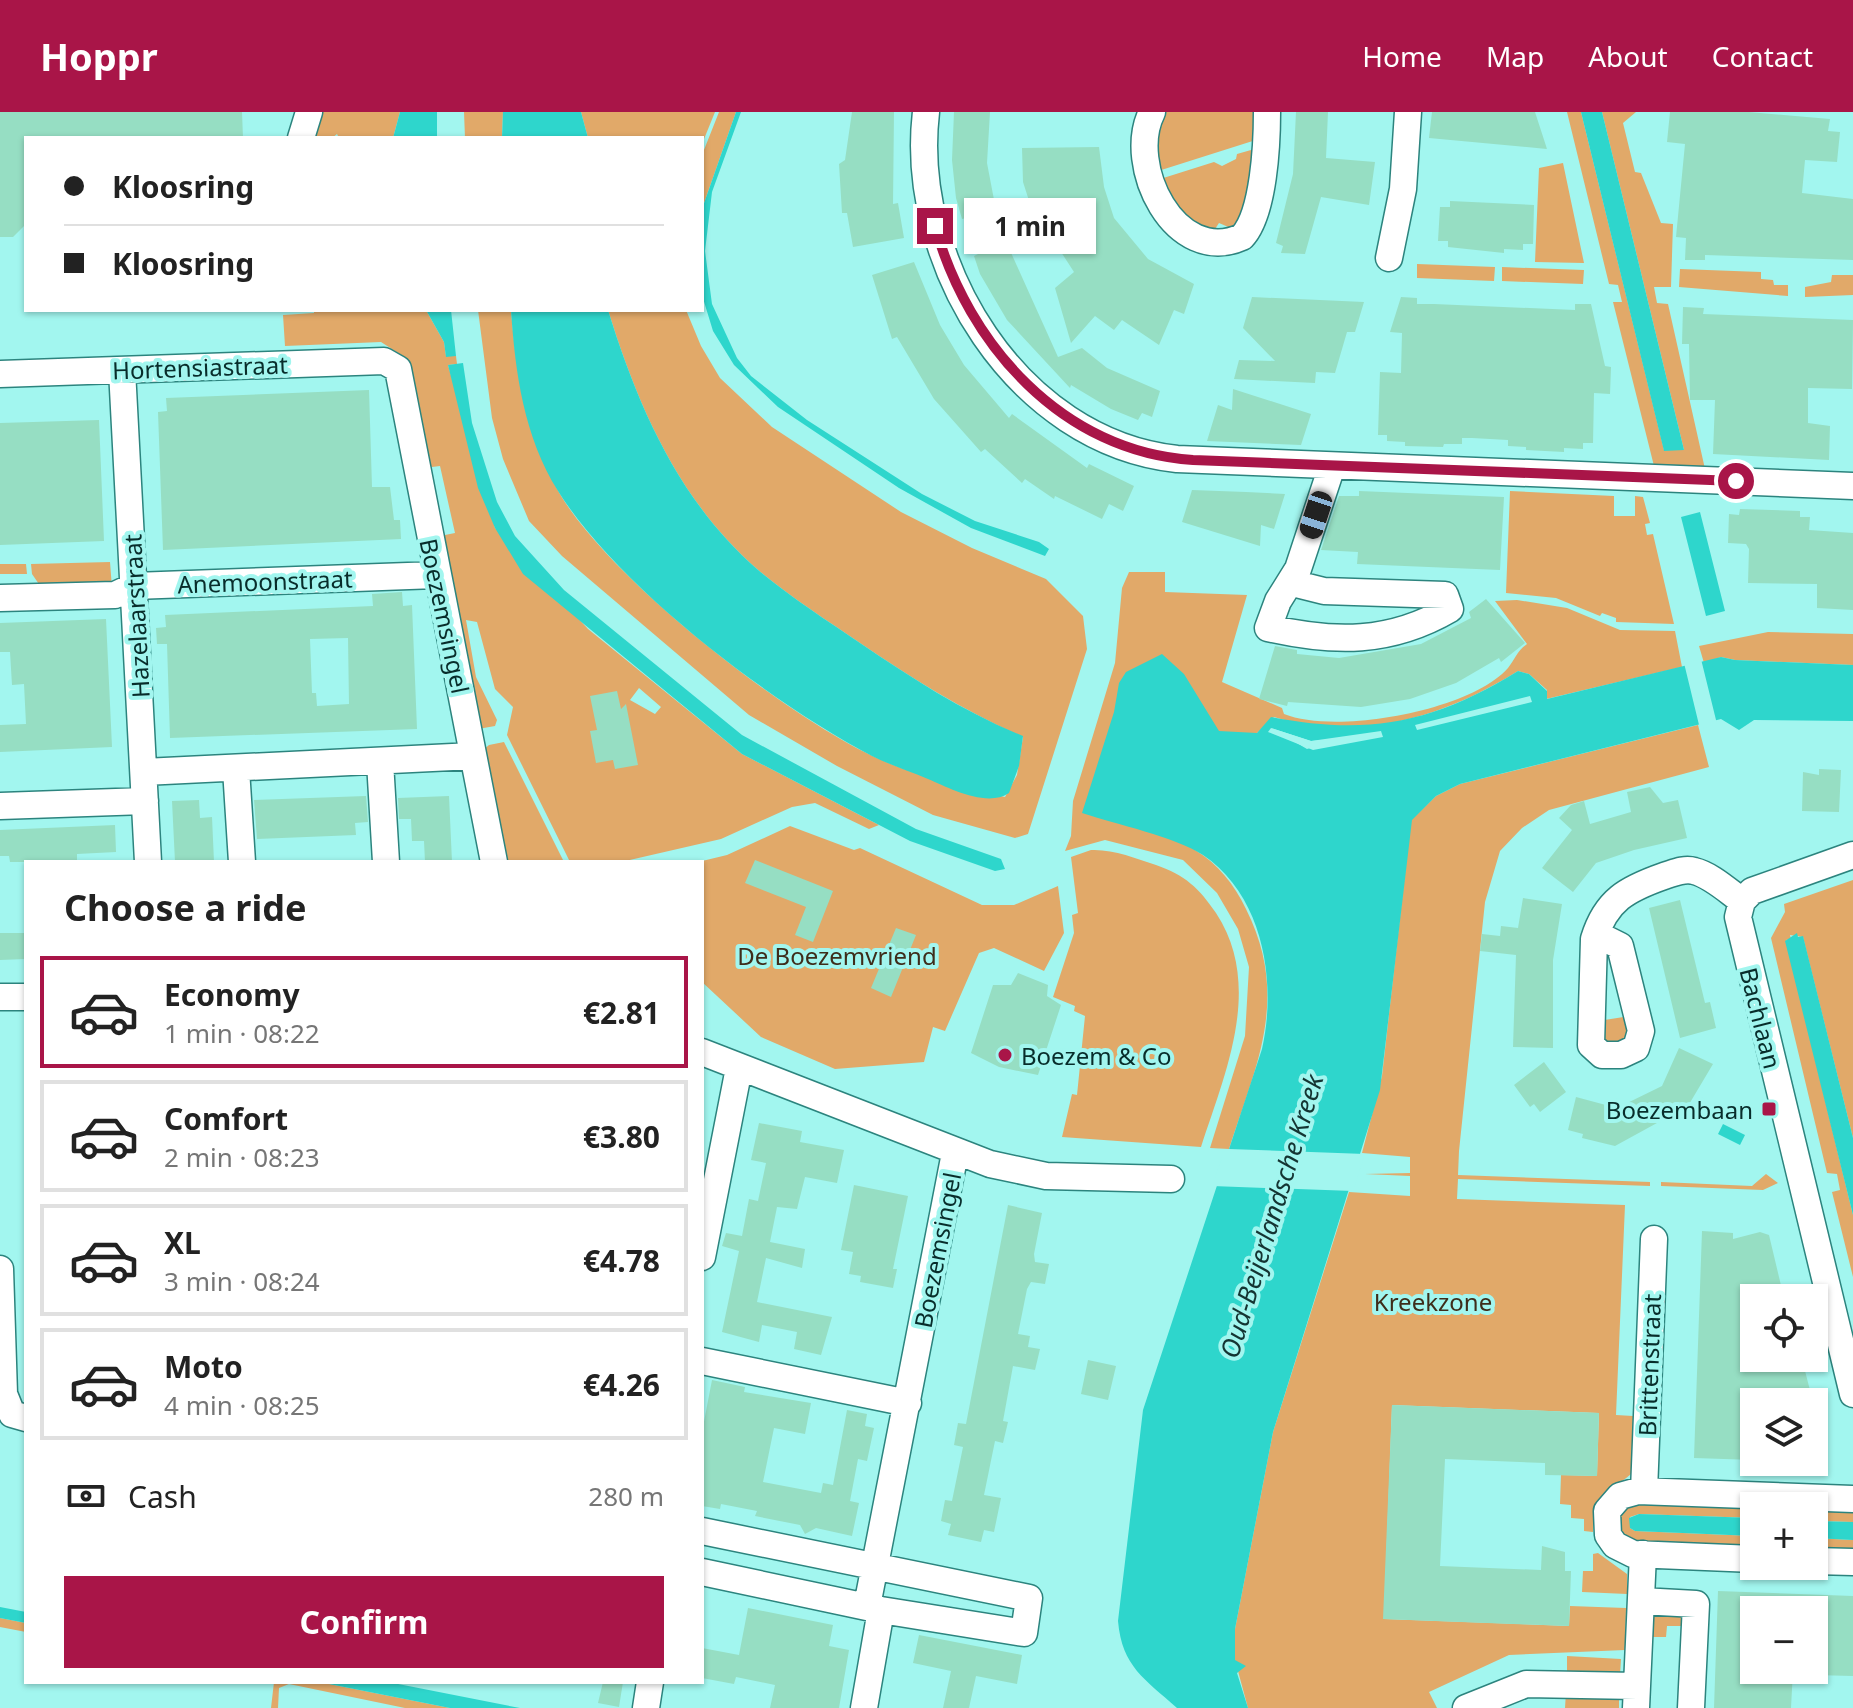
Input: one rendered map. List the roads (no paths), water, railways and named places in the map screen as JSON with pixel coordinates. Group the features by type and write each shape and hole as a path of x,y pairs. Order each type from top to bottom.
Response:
{"street":[{"path":"302,136 309,112"},
{"path":"926,112 925,176 935,226 950,272 988,340 1036,393 1103,437 1163,457 1853,486"},
{"path":"1152,112 1146,128 1144,152 1155,192 1180,227 1199,238 1220,243 1242,237 1250,225 1263,170 1267,112"},
{"path":"1389,258 1403,189 1408,112"},
{"name":"Hortensiastraat","path":"0,374 384,361 398,369"},
{"name":"Boezemsingel","path":"398,369 494,860"},
{"name":"Hazelaarstraat","path":"122,370 148,860"},
{"path":"1292,583 1324,591 1445,595 1450,609 1391,634 1347,640 1312,638 1268,628 1278,601 1292,583 1332,466"},
{"name":"Anemoonstraat","path":"0,598 115,595 134,586 436,575"},
{"path":"144,772 473,756"},
{"path":"380,762 386,860"},
{"path":"236,769 242,860"},
{"path":"0,806 145,801"},
{"path":"1596,934 1616,897 1640,884 1683,870 1702,874 1742,901 1756,889 1853,855"},
{"name":"Bachlaan","path":"1742,901 1739,930 1853,1394"},
{"path":"0,997 24,997"},
{"name":"Boezemsingel","path":"704,1053 955,1153 875,1567 864,1708"},
{"path":"704,1247 739,1068"},
{"path":"955,1153 1046,1176 1171,1179"},
{"name":"Brittenstraat","path":"1644,1491 1654,1239"},
{"path":"0,1269 2,1394 12,1414 24,1417"},
{"path":"704,1361 908,1403"},
{"path":"1740,1558 1626,1552 1615,1545 1605,1523 1607,1511 1615,1500 1632,1491 1853,1499"},
{"path":"704,1531 1029,1598 1024,1633 874,1608 704,1572"},
{"path":"1466,1708 1515,1686 1537,1682 1636,1697 1643,1554"},
{"path":"1828,1561 1853,1562"},
{"path":"1641,1601 1696,1604 1691,1708"},
{"path":"646,1708 650,1684"}],"water":[{"path":"400,112 437,112 437,136 394,136"},
{"path":"503,112 581,112 587,136 502,136"},
{"path":"736,112 741,112 712,192 705,251 712,304 737,358 751,376 807,420 922,494 975,521 1039,542 1049,549 1045,556 971,528 899,488 778,407 734,365 713,331 704,302 704,203"},
{"path":"1581,112 1602,112 1684,450 1664,451"},
{"path":"427,312 451,312 456,356 446,357 444,342"},
{"path":"511,312 609,312 633,382 664,450 683,483 729,542 782,589 880,656 939,694 1023,736 1019,766 1009,793 1000,797 979,798 879,759 789,706 700,640 657,603 585,528 558,491 546,470 529,426 515,357"},
{"path":"463,363 472,423 497,502 515,536 564,590 742,735 916,829 1001,859 1005,869 995,871 910,841 742,754 523,574 495,528 478,488 448,365"},
{"path":"1700,512 1725,611 1706,616 1681,517"},
{"name":"Oud-Beijerlandsche Kreek","path":"1162,654 1184,674 1219,731 1257,733 1271,717 1339,725 1399,721 1458,703 1518,671 1529,674 1547,691 1547,699 1721,657 1853,665 1853,721 1754,720 1739,730 1721,719 1460,784 1436,796 1412,820 1380,1090 1273,1432 1235,1629 1235,1660 1246,1666 1237,1673 1248,1708 1177,1708 1145,1680 1130,1661 1120,1637 1118,1621 1143,1410 1262,1049 1268,997 1261,943 1252,917 1240,893 1224,872 1203,855 1177,842 1082,813 1114,712 1119,683 1126,672","holes":["1271,728 1311,741 1338,739 1307,749"]},
{"path":"1797,933 1798,937 1803,936 1853,1138 1853,1215 1785,941"},
{"path":"1723,1124 1745,1135 1740,1145 1718,1134"},
{"path":"1639,1514 1740,1518 1740,1535 1635,1531 1630,1528 1629,1518"},
{"path":"1828,1521 1853,1522 1853,1540 1828,1539"},
{"path":"0,1607 24,1612 24,1623 0,1618"},
{"path":"329,1684 398,1684 520,1708 450,1708"}],"place":[{"name":"Boezem & Co","path":"1005,1055"},
{"name":"Boezembaan","path":"1769,1109"}],"park label":[{"name":"De Boezemvriend","path":"837,955"},
{"name":"Kreekzone","path":"1433,1301"}]}
